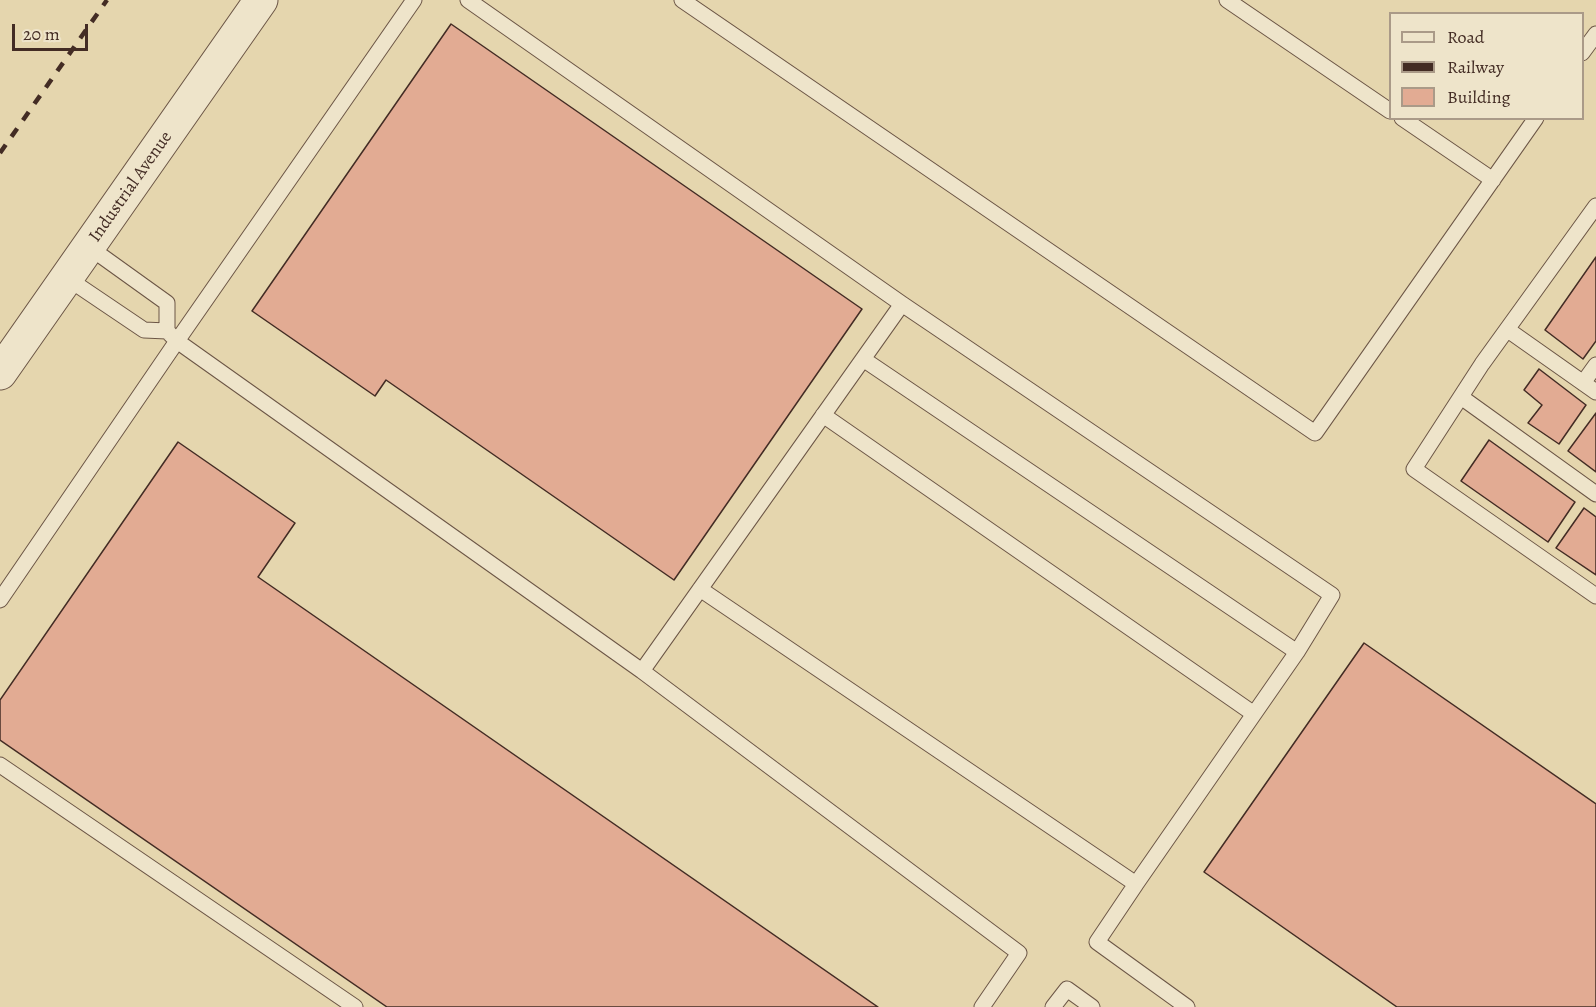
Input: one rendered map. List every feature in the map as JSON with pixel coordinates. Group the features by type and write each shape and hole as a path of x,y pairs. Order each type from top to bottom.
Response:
{"street":[{"name":"Industrial Avenue","path":"0,373 261,0"}],"lane":[{"path":"0,600 172,336 414,0"},
{"path":"468,0 902,304 1332,595 1297,652 1097,942 1187,1007"},
{"path":"682,0 1315,433 1535,120"},
{"path":"1227,0 1389,110"},
{"path":"1584,50 1596,34"},
{"path":"1405,120 1493,180"},
{"path":"1596,206 1461,397 1414,469 1596,596"},
{"path":"89,247 167,303 172,336"},
{"path":"67,278 144,330 172,336 642,670 1019,953 982,1007"},
{"path":"642,670 902,304"},
{"path":"1508,330 1596,392"},
{"path":"863,359 1297,652"},
{"path":"1583,383 1596,364"},
{"path":"1461,397 1596,494"},
{"path":"823,415 1254,714"},
{"path":"700,589 1136,884"},
{"path":"0,765 355,1007"},
{"path":"1053,1007 1067,989 1092,1007"}],"building":[{"path":"451,24 862,309 674,580 386,380 375,396 252,311"},
{"path":"1596,257 1596,341 1583,359 1545,330"},
{"path":"1539,369 1586,405 1559,444 1528,423 1542,405 1524,390"},
{"path":"1596,413 1596,472 1568,451"},
{"path":"1489,440 1575,502 1548,542 1461,481"},
{"path":"178,442 295,523 258,577 878,1007 387,1007 0,740 0,700"},
{"path":"1584,508 1596,517 1596,575 1556,548"},
{"path":"1364,643 1596,804 1596,1007 1397,1007 1204,872"}],"railway":[{"path":"0,153 107,0"}]}
